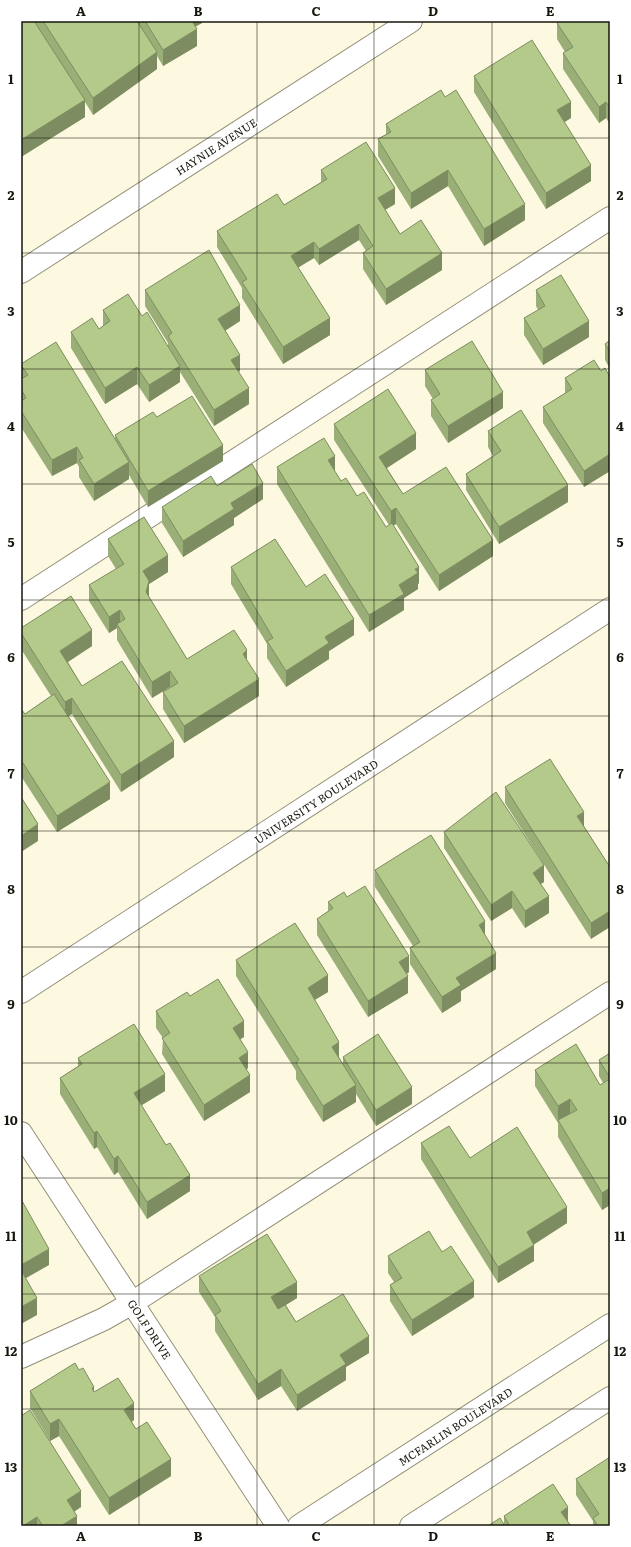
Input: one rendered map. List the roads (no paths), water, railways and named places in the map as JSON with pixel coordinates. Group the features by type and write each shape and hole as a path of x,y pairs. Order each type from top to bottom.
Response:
{"street":[{"name":"HAYNIE AVENUE","path":"21,272 411,21"},
{"path":"21,599 610,218"},
{"name":"UNIVERSITY BOULEVARD","path":"21,992 610,609"},
{"path":"21,1357 104,1319 132,1303 610,993"},
{"name":"GOLF DRIVE","path":"21,1133 278,1526"},
{"name":"MCFARLIN BOULEVARD","path":"299,1526 610,1325"},
{"path":"411,1526 610,1398"}]}
